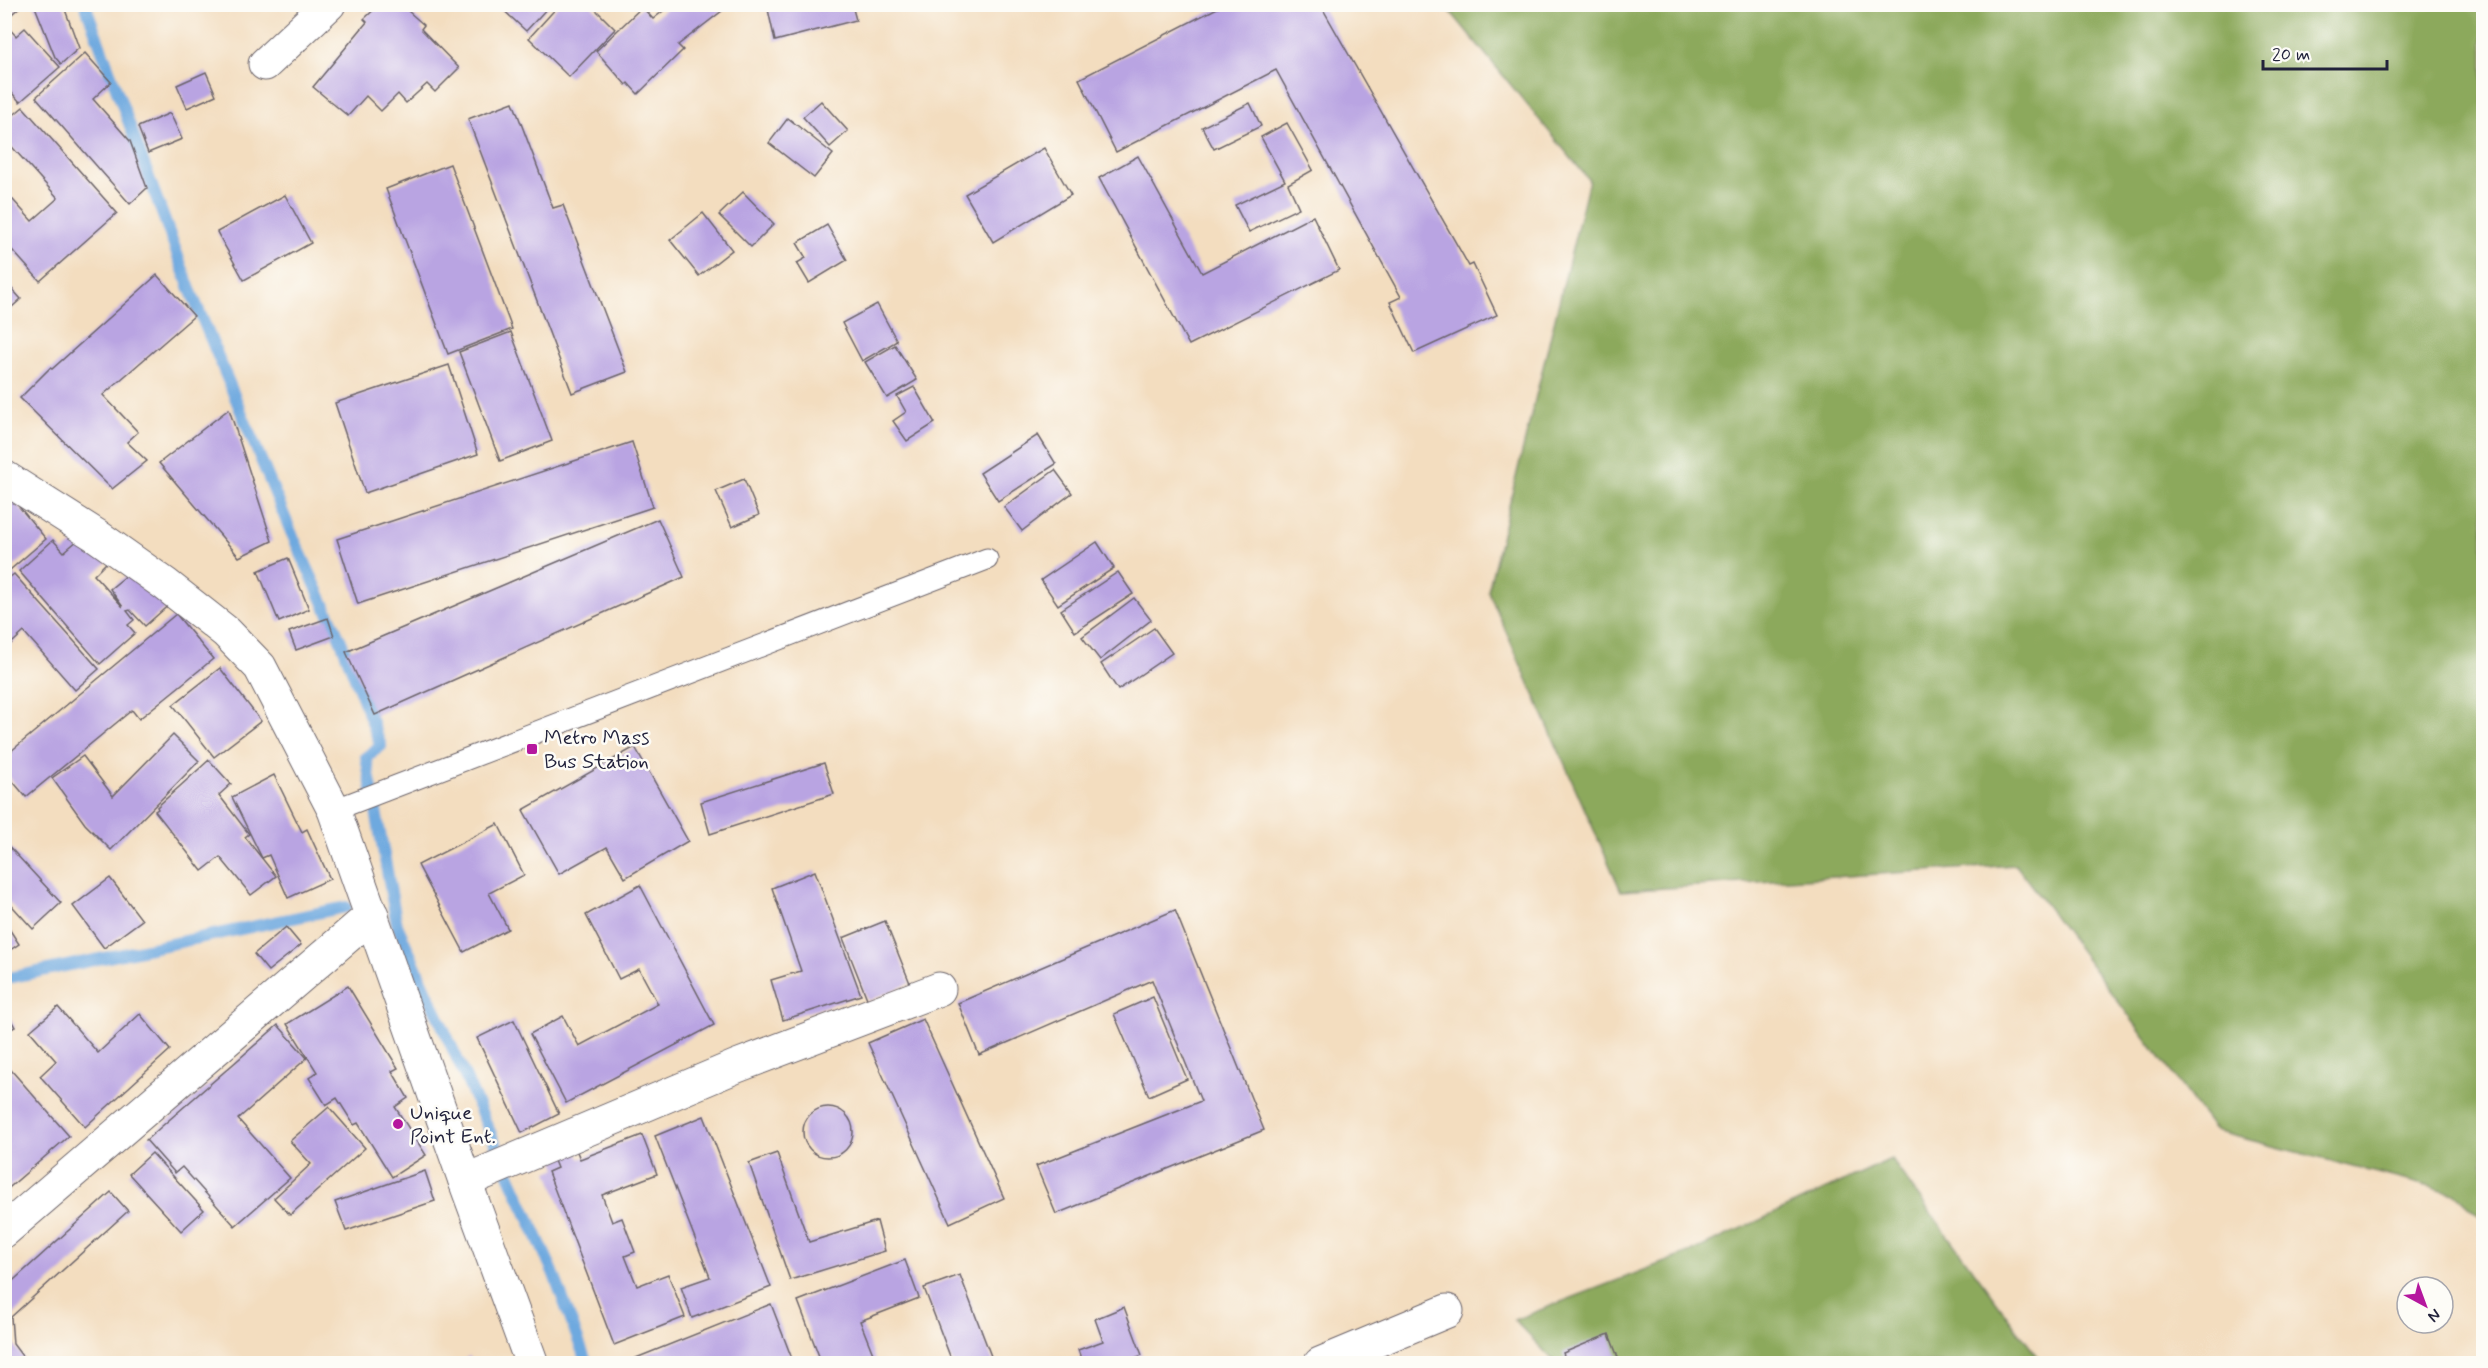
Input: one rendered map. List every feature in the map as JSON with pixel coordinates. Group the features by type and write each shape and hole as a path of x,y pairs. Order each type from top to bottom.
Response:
{"street":[{"path":"265,64 329,4"},
{"path":"4,477 165,584 226,632 260,667 334,810 465,1182 532,1364"},
{"path":"4,1231 372,915"},
{"path":"465,1182 737,1066 939,989"},
{"path":"1320,1364 1447,1311"}],"lane":[{"path":"334,810 987,559"}],"green space":[{"path":"1445,5 2483,5 2483,1220 2454,1193 2215,1131 2016,865 1621,891 1488,591 1589,180"},
{"path":"1891,1159 2042,1363 1556,1363 1514,1320 1691,1252"}],"building":[{"path":"4,4 23,4 4,21"},
{"path":"34,4 63,4 79,48 61,64 55,57"},
{"path":"380,4 400,4 424,25 421,29 459,68 435,92 427,84 406,103 398,94 381,111 366,96 348,116 313,87 367,22 364,19"},
{"path":"497,4 551,4 526,31"},
{"path":"560,4 590,4 615,29 569,77 529,38"},
{"path":"672,4 725,4 727,7 678,45 683,50 638,94 628,83 626,85 596,51 642,7 653,19"},
{"path":"1225,4 1320,4 1469,266 1473,264 1497,315 1414,353 1390,302 1401,297 1276,70 1116,152 1079,79"},
{"path":"767,5 852,5 856,20 775,41"},
{"path":"4,23 16,36 25,28 60,67 20,102 4,84"},
{"path":"85,53 111,82 93,99 130,141 147,188 130,204 36,97"},
{"path":"206,72 216,95 187,108 177,85"},
{"path":"821,101 848,131 830,147 803,117"},
{"path":"513,102 553,208 563,205 627,372 572,393 468,119"},
{"path":"1250,103 1261,126 1214,149 1202,127"},
{"path":"23,107 117,213 40,281 4,241 4,190 32,221 58,198 4,138 4,123"},
{"path":"170,113 182,139 148,153 138,127"},
{"path":"788,118 833,154 814,178 769,143"},
{"path":"1287,123 1313,170 1288,184 1299,208 1249,232 1235,205 1285,181 1261,137"},
{"path":"1044,148 1071,195 993,242 965,194"},
{"path":"1138,156 1202,273 1313,216 1339,270 1189,345 1099,178"},
{"path":"450,164 512,329 448,354 386,189"},
{"path":"743,192 774,224 751,247 719,215"},
{"path":"285,195 311,243 244,280 217,232"},
{"path":"703,213 732,250 699,276 670,240"},
{"path":"827,225 847,260 809,283 797,263 806,258 797,243"},
{"path":"157,275 194,316 103,395 138,432 127,442 147,461 112,489 20,398 50,368 52,369"},
{"path":"4,280 21,299 4,314"},
{"path":"877,304 897,341 862,361 842,323"},
{"path":"511,332 552,441 500,461 459,352"},
{"path":"895,345 917,380 887,398 865,362"},
{"path":"449,365 478,454 365,493 335,403"},
{"path":"914,387 935,423 907,441 893,421 906,412 897,396"},
{"path":"229,409 272,541 239,557 159,463"},
{"path":"1038,435 1056,464 998,501 980,473"},
{"path":"632,442 653,507 358,604 337,539"},
{"path":"1055,470 1072,493 1022,531 1004,507"},
{"path":"744,479 759,515 732,527 716,491"},
{"path":"10,496 46,539 4,575 4,501"},
{"path":"658,519 684,577 375,715 346,652"},
{"path":"86,533 111,558 94,575 123,607 110,589 137,567 172,602 145,626 130,610 127,611 134,620 128,625 135,633 100,664 19,571 53,540 64,552"},
{"path":"1097,542 1114,568 1058,605 1041,580"},
{"path":"288,558 309,609 279,622 258,571"},
{"path":"1118,572 1133,594 1075,632 1061,610"},
{"path":"14,574 99,669 75,690 24,632 4,650 4,582"},
{"path":"1134,598 1151,620 1100,660 1082,637"},
{"path":"176,614 213,659 139,719 132,710 26,797 4,771 4,757"},
{"path":"328,618 334,636 296,650 289,632"},
{"path":"1154,628 1172,653 1118,690 1101,664"},
{"path":"220,668 261,721 214,757 173,705"},
{"path":"173,735 199,761 111,850 85,824 52,778 83,756 113,796"},
{"path":"635,747 688,841 625,878 607,847 559,874 523,810"},
{"path":"209,760 231,784 219,795 249,834 245,837 276,876 251,895 220,857 202,871 155,811"},
{"path":"824,763 834,794 710,834 701,802"},
{"path":"274,775 302,832 307,829 330,879 288,898 269,855 262,858 232,797"},
{"path":"498,824 524,875 489,893 508,929 464,952 418,865"},
{"path":"4,841 61,903 33,929 4,897"},
{"path":"815,871 861,995 783,1020 771,980 801,971 772,888"},
{"path":"110,878 142,920 104,948 73,906"},
{"path":"640,885 714,1025 566,1103 530,1034 563,1016 579,1046 658,1004 639,969 619,979 586,915"},
{"path":"1175,910 1264,1130 1056,1214 1036,1166 1201,1101 1152,980 979,1055 958,1003"},
{"path":"4,921 19,944 4,954"},
{"path":"885,921 910,983 868,1001 843,938"},
{"path":"286,927 301,945 268,971 254,954"},
{"path":"348,986 398,1068 392,1071 408,1098 395,1107 426,1155 392,1177 358,1123 354,1125 337,1098 326,1105 309,1078 317,1072 287,1024"},
{"path":"1153,997 1187,1079 1149,1096 1114,1014"},
{"path":"58,1007 98,1053 140,1014 170,1050 85,1127 40,1076 56,1061 30,1031"},
{"path":"4,1008 15,1027 4,1033"},
{"path":"923,1019 1004,1198 950,1223 868,1043"},
{"path":"514,1020 559,1114 522,1133 477,1038"},
{"path":"278,1025 307,1058 238,1119 290,1178 235,1226 182,1167 175,1173 146,1140"},
{"path":"4,1062 69,1136 4,1192 6,1125"},
{"path":"329,1107 365,1148 290,1215 274,1198 311,1164 290,1141"},
{"path":"828,1107 837,1109 848,1118 853,1132 851,1141 842,1152 828,1157 819,1155 808,1146 803,1132 805,1123 814,1112"},
{"path":"704,1116 771,1287 692,1318 681,1287 710,1277 655,1136"},
{"path":"642,1135 657,1174 602,1195 612,1222 622,1218 635,1252 625,1256 637,1286 668,1274 685,1317 614,1345 548,1172 557,1168 550,1151 573,1142 580,1159"},
{"path":"152,1153 204,1210 181,1231 129,1174"},
{"path":"777,1153 809,1242 877,1221 885,1251 790,1280 749,1163"},
{"path":"425,1171 435,1201 346,1231 335,1202"},
{"path":"111,1192 128,1211 11,1317 13,1344 28,1364 5,1364 5,1288"},
{"path":"905,1260 919,1298 860,1321 877,1364 822,1364 798,1301"},
{"path":"960,1275 994,1364 953,1364 924,1288"},
{"path":"771,1304 794,1364 758,1364 756,1359 744,1364 621,1364"},
{"path":"1124,1307 1142,1355 1120,1364 1083,1364 1078,1350 1103,1341 1095,1319"},
{"path":"1609,1334 1619,1360 1612,1364 1567,1364 1563,1353"},
{"path":"469,1356 475,1364 459,1364"}],"waterway":[{"path":"85,4 190,289 291,532 341,641 381,746 366,757 397,925 553,1272 587,1364"},
{"path":"4,979 346,907"}],"place":[{"name":"Metro Mass Bus Station","path":"532,749"},
{"name":"Unique Point Ent.","path":"398,1124"}]}
